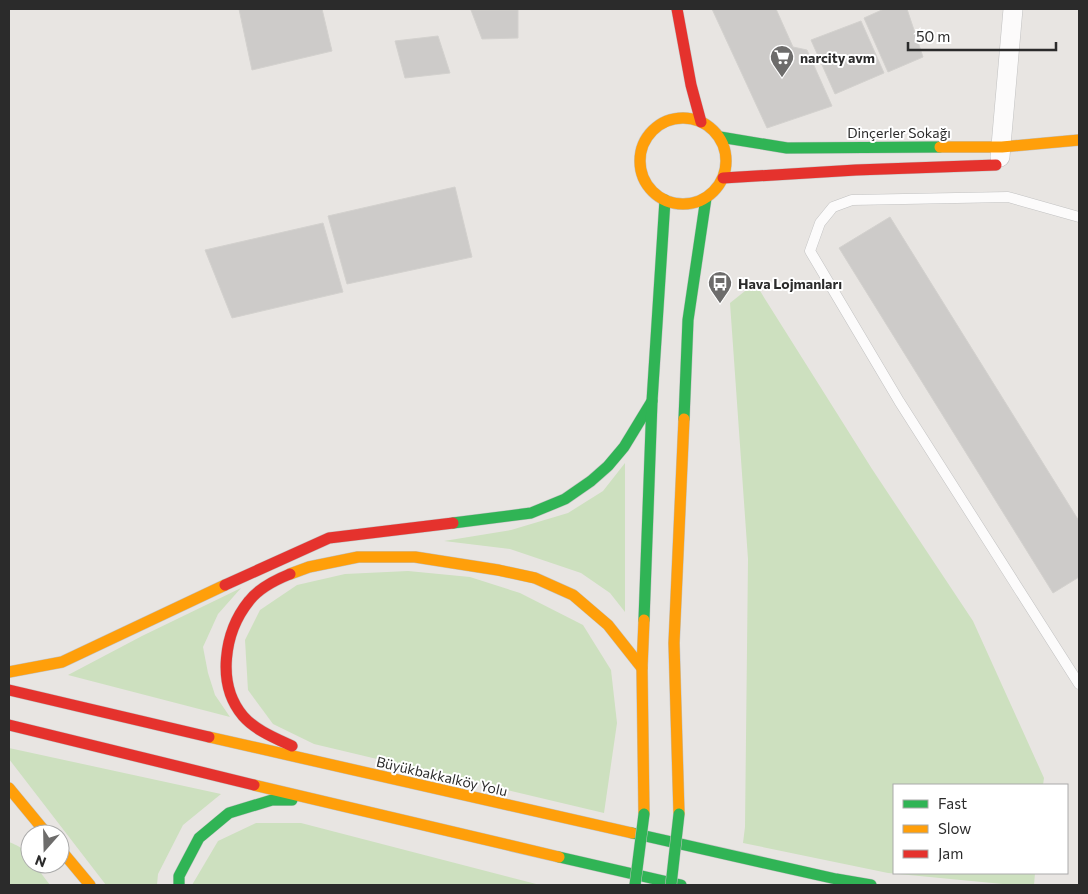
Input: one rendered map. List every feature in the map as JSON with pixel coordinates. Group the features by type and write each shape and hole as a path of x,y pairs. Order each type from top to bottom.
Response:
{"main road":[{"path":"678,9 691,85 702,122"},
{"path":"681,118 691,85"},
{"path":"681,118 702,122 720,137 727,165 723,178 716,189 706,198 693,203 679,204 665,200 653,192 645,180 640,167 641,153 646,139 655,128 667,120 681,118"},
{"name":"Dinçerler Sokağı","path":"720,137 787,148 1003,159"},
{"name":"Dinçerler Sokağı","path":"723,178 1003,159 1079,140"},
{"path":"671,885 679,814 674,643 688,320 706,198"},
{"path":"635,885 644,814 642,668 652,401 665,200"},
{"path":"9,672 62,662 197,597 329,538 531,513 548,506 572,494 608,466 624,447 652,401"},
{"path":"331,766 263,732 243,716 230,693 225,657 233,628 249,601 274,581 309,567 358,557 415,557 498,570 535,578 572,594 608,625 642,668"},
{"name":"Büyükbakkalköy Yolu","path":"9,690 331,766 817,875 871,885"},
{"path":"9,726 318,801 681,885"},
{"path":"9,788 39,824"},
{"path":"179,885 179,876 199,838 229,813 272,800 318,801"},
{"path":"70,861 90,885"}],"street":[{"path":"1003,159 1013,9"}],"lane":[{"path":"1079,217 1008,197 852,200 833,207 820,223 810,251 899,401 1079,684"}],"green space":[{"path":"755,283 872,469 973,621 1044,778 1043,784 893,784 893,873 743,843 745,827 748,559 730,303"},
{"path":"625,463 625,612 610,593 581,573 510,549 444,541 511,530 568,513 603,491"},
{"path":"408,571 470,577 520,593 583,625 611,670 617,723 604,813 314,744 273,724 248,690 245,640 260,610 297,585 345,574"},
{"path":"241,588 218,614 203,647 215,695 230,717 68,675 142,636"},
{"path":"9,748 221,794 183,825 158,874 157,885 106,885 70,838 70,824 59,824 9,759"},
{"path":"256,823 301,823 540,885 192,885 218,841"},
{"path":"9,842 20,847 20,874 42,874 50,885 9,885"},
{"path":"898,874 1035,874 1034,885 1013,885"}],"building":[{"path":"239,9 322,9 332,51 252,70"},
{"name":"narcity avm","path":"712,9 776,9 793,47 807,50 832,106 767,128"},
{"path":"884,9 907,9 923,57 888,72 864,18"},
{"path":"471,10 518,10 518,38 482,39"},
{"path":"861,21 884,73 835,94 811,40"},
{"path":"438,36 450,73 405,78 395,41"},
{"path":"455,187 472,257 347,284 328,216"},
{"path":"890,217 1079,521 1079,577 1053,593 839,248"},
{"path":"323,223 343,292 232,318 205,250"}],"traffic: fast":[{"path":"720,137 787,148 940,147"},
{"path":"684,419 688,320 706,198"},
{"path":"644,620 652,401 665,200"},
{"path":"453,523 531,513 565,499 591,481 608,466 624,447 652,401"},
{"path":"179,885 179,876 199,838 229,813 272,800 292,800"},
{"path":"635,885 644,814"},
{"path":"671,885 679,814"},
{"path":"632,833 836,879 871,885"},
{"path":"559,857 681,885"}],"traffic: slow":[{"path":"683,118 699,121 707,125 719,137 723,145 726,161 723,177 719,185 707,197 699,201 683,204 667,201 659,197 647,185 643,177 640,161 643,145 647,137 659,125 667,121 683,118"},
{"path":"940,147 1002,147 1079,140"},
{"path":"679,814 674,643 684,419"},
{"path":"290,574 309,567 358,557 415,557 498,570 535,578 573,595 608,625 642,668"},
{"path":"9,672 62,662 225,585"},
{"path":"644,620 642,668 644,814"},
{"path":"209,737 632,833"},
{"path":"254,785 559,857"},
{"path":"9,788 39,824"},
{"path":"70,861 90,885"}],"traffic: jam":[{"path":"677,9 691,85 701,122"},
{"path":"723,178 856,170 996,165"},
{"path":"225,585 329,538 453,523"},
{"path":"290,574 262,588 249,601 240,614 229,643 226,674 234,703 243,716 259,730 292,746"},
{"path":"9,690 209,737"},
{"path":"9,725 254,785"}],"place":[{"name":"narcity avm","path":"782,78"},
{"name":"Hava Lojmanları","path":"720,304"}]}
